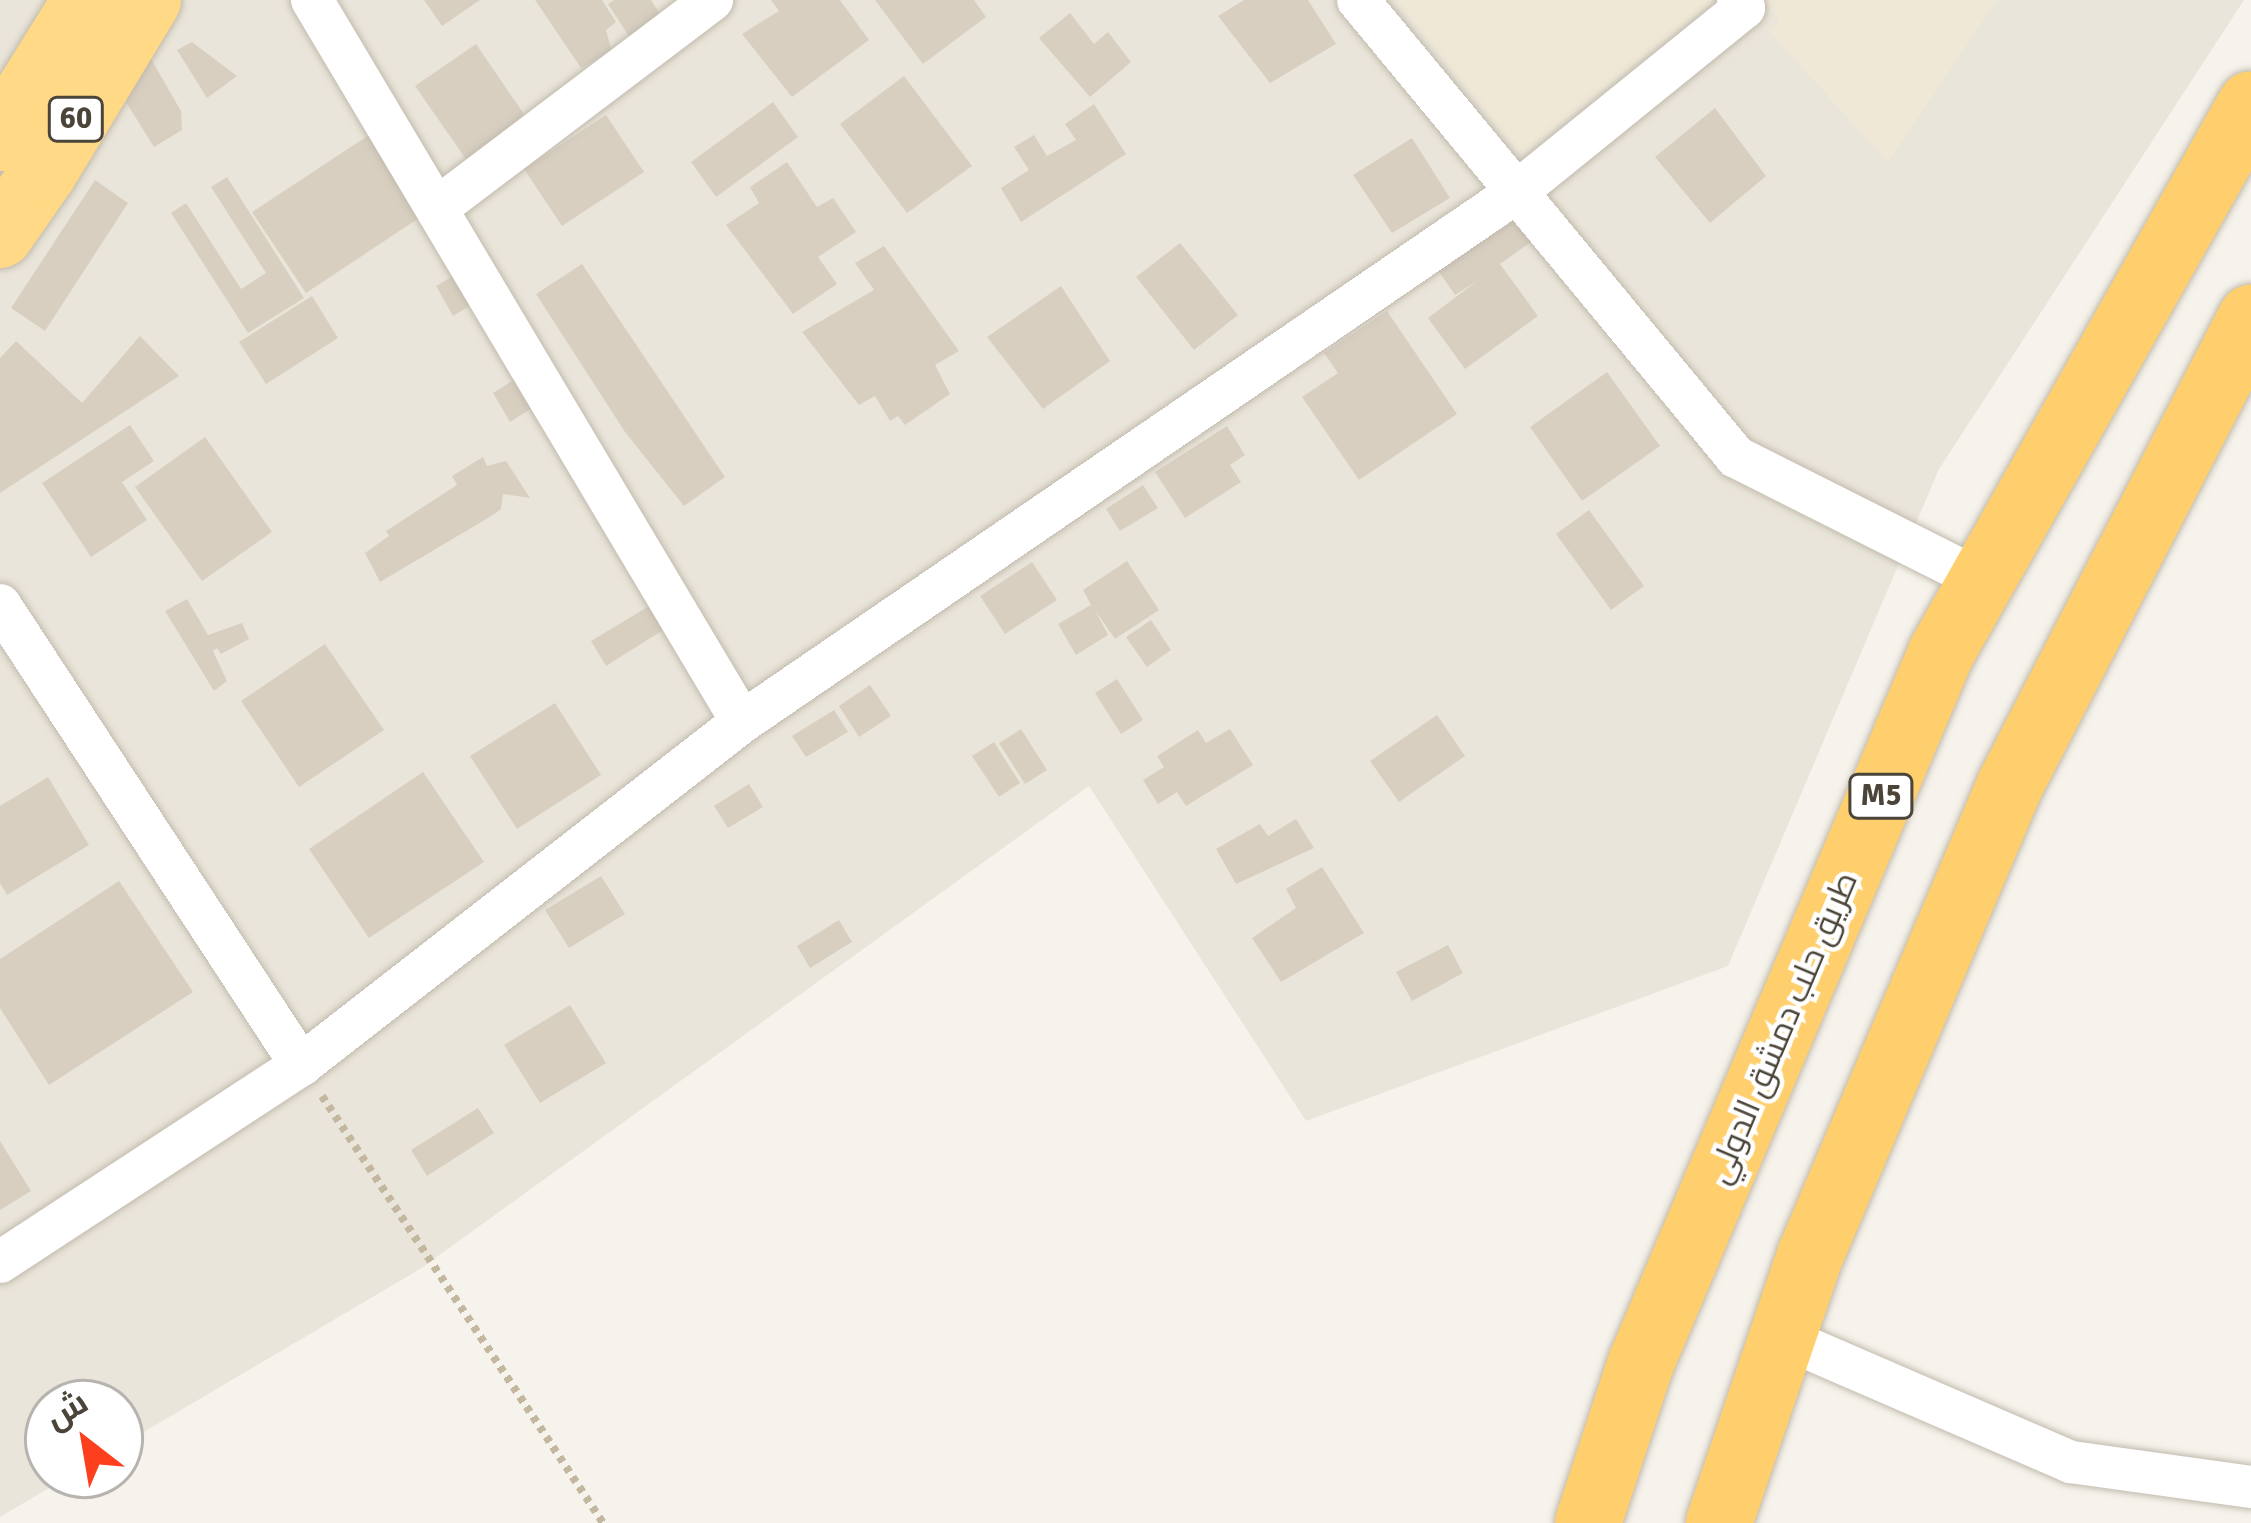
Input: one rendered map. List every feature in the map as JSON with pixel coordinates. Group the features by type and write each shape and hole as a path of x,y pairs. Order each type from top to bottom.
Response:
{"highway":[{"name":"60","path":"0,138 86,0"},
{"name":"60","path":"0,235 44,172 148,0"},
{"name":"طريق حلب دمشق الدولي","path":"1588,1523 1641,1363 1941,653 2251,104"},
{"path":"1719,1523 1810,1256 2010,785 2251,318"}],"street":[{"path":"312,0 742,722"},
{"path":"436,208 712,0"},
{"path":"1358,0 1736,458 1983,581"},
{"path":"0,1262 301,1065 742,722 1514,194 1744,8 1738,0"},
{"path":"0,605 301,1065"},
{"path":"1782,1337 2071,1462 2251,1487"}],"path":[{"path":"301,1065 603,1523"}],"shaded area":[{"path":"0,0 2244,0 1939,469 1728,966 1306,1121 1089,786 420,1269 144,1432 144,1379 24,1379 24,1499 30,1499 0,1517"},
{"path":"1396,0 1715,0 1521,155"},
{"path":"1763,0 1997,0 1888,162 1769,31 1780,21"}],"building":[{"path":"424,0 480,0 442,26"},
{"path":"535,0 602,0 616,22 606,30 612,52 581,68"},
{"path":"651,0 666,24 634,44 608,4"},
{"path":"771,0 840,0 869,40 792,97 742,34 779,11"},
{"path":"875,0 974,0 986,17 923,64"},
{"path":"1244,0 1308,0 1336,44 1270,83 1218,16"},
{"path":"1070,13 1094,44 1108,32 1131,62 1090,97 1039,38"},
{"path":"192,42 237,76 207,98 177,50"},
{"path":"476,44 528,120 468,162 415,86"},
{"path":"147,52 181,111 182,130 154,147 124,99"},
{"path":"904,76 972,166 907,213 840,124"},
{"path":"773,102 798,137 716,197 691,162"},
{"path":"1094,104 1126,154 1021,222 1001,188 1029,170 1014,147 1034,135 1047,156 1076,140 1065,124"},
{"path":"1715,108 1766,176 1710,223 1655,157"},
{"path":"606,115 644,172 562,226 524,169"},
{"path":"369,135 422,216 306,293 252,212"},
{"path":"1412,138 1450,198 1392,233 1353,175"},
{"path":"787,162 817,207 833,198 856,232 818,257 837,284 793,314 726,225 759,203 750,187"},
{"path":"227,177 304,298 248,333 171,213 186,203 241,289 266,273 211,187"},
{"path":"95,180 128,203 45,331 11,308"},
{"path":"1511,214 1531,242 1500,264 1538,316 1465,369 1428,318 1477,281 1455,295 1435,266"},
{"path":"1180,243 1238,315 1194,350 1136,277"},
{"path":"884,246 959,351 935,365 950,394 905,425 898,416 890,421 875,396 859,405 802,332 874,290 855,263"},
{"path":"582,264 725,477 684,506 625,432 536,294"},
{"path":"458,273 476,302 453,316 436,286"},
{"path":"1061,286 1110,361 1043,409 987,337"},
{"path":"312,296 338,338 266,384 239,342"},
{"path":"1387,311 1457,414 1359,480 1302,397 1338,373 1324,353"},
{"path":"140,336 179,376 0,493 0,358 16,341 82,403"},
{"path":"1607,372 1660,446 1582,501 1530,427"},
{"path":"515,379 532,408 510,422 493,393"},
{"path":"130,425 154,461 122,482 147,520 91,557 42,483"},
{"path":"1227,426 1245,455 1230,465 1241,482 1185,518 1155,472"},
{"path":"205,437 272,532 202,581 135,487"},
{"path":"483,457 487,466 506,461 530,498 503,494 501,509 493,515 380,582 365,553 389,536 386,531 457,485 452,476"},
{"path":"1143,485 1158,508 1120,531 1106,509"},
{"path":"1589,510 1644,586 1611,610 1556,534"},
{"path":"1127,561 1159,610 1115,639 1095,610 1108,635 1076,655 1058,624 1091,605 1083,590"},
{"path":"1032,562 1057,600 1005,634 980,596"},
{"path":"187,599 208,635 242,623 249,639 221,654 217,648 213,651 227,681 214,691 165,611"},
{"path":"654,603 668,627 606,666 591,641"},
{"path":"1151,620 1171,650 1147,667 1126,637"},
{"path":"325,644 384,730 299,787 241,701"},
{"path":"1117,679 1143,720 1121,734 1095,693"},
{"path":"870,685 891,716 859,737 839,706"},
{"path":"555,703 601,775 517,829 470,756"},
{"path":"834,710 848,732 806,757 792,736"},
{"path":"1437,715 1465,756 1399,802 1370,761"},
{"path":"1021,729 1047,770 1025,784 999,743"},
{"path":"1230,729 1253,765 1186,806 1177,792 1158,804 1143,780 1164,767 1157,756 1198,730 1206,743"},
{"path":"994,742 1020,783 999,797 972,756"},
{"path":"423,772 484,862 369,938 309,849"},
{"path":"48,777 89,845 7,895 0,883 0,806"},
{"path":"749,784 763,807 728,828 714,806"},
{"path":"1296,819 1314,848 1236,884 1216,849 1260,824 1268,836"},
{"path":"1322,867 1364,933 1281,982 1252,938 1296,908 1286,889"},
{"path":"601,876 625,914 569,948 545,910"},
{"path":"119,881 193,992 49,1085 0,1008 0,959"},
{"path":"839,920 852,942 810,968 797,946"},
{"path":"1448,945 1463,973 1412,1001 1396,972"},
{"path":"570,1005 606,1063 540,1103 504,1045"},
{"path":"478,1108 494,1133 427,1176 411,1150"},
{"path":"0,1141 31,1191 0,1210"}]}
